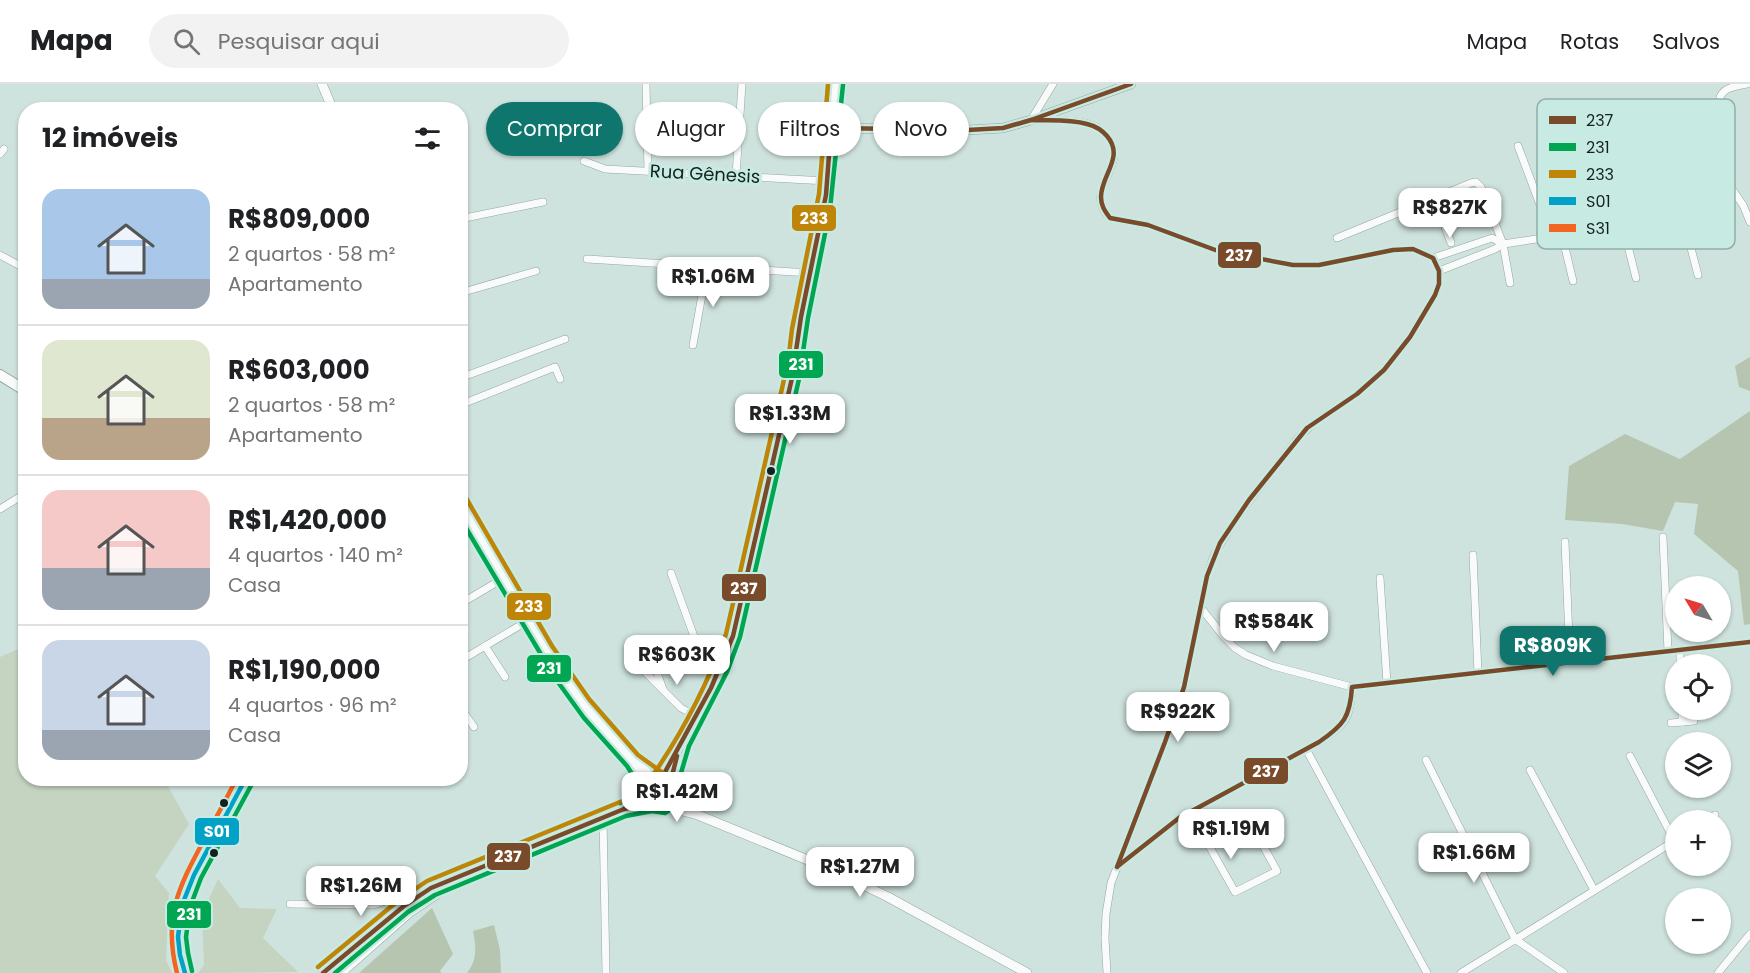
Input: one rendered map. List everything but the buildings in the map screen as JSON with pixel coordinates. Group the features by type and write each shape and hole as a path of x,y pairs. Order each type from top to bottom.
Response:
{"highway":[{"path":"0,375 18,386"},
{"path":"185,973 181,961 178,934 183,900 193,875 242,786"}],"main road":[{"path":"321,84 329,102"},
{"path":"834,102 836,84"},
{"path":"624,809 647,791 652,782 659,779 712,686 735,628 792,378 827,181 829,156"},
{"path":"468,516 553,661 583,704 633,761 659,779 667,781 679,800 698,815"},
{"path":"663,806 670,802 681,743"},
{"path":"633,761 652,803"},
{"path":"323,973 404,906 431,888 624,809 652,803 698,815 861,884 1027,973"},
{"path":"342,972 410,912 467,875"},
{"path":"342,972 368,945 372,932"}],"street":[{"path":"646,84 648,171"},
{"path":"736,176 742,84"},
{"path":"1031,120 1053,84"},
{"path":"861,128 986,130 1003,128 1131,84"},
{"path":"1720,99 1722,92 1726,89 1747,84"},
{"path":"1031,120 1090,124 1107,135 1114,154 1100,199 1102,207 1110,218 1148,225 1218,251 1293,265 1333,263 1404,249 1424,252 1433,258 1439,271 1439,284 1435,295 1397,356 1371,383 1307,428 1239,514 1214,555 1207,576 1190,663 1176,713 1111,883 1106,914 1107,973"},
{"path":"1518,146 1537,197"},
{"name":"Rua Gênesis","path":"584,160 605,169 827,181"},
{"path":"1337,238 1472,183 1479,184 1503,244 1510,283"},
{"path":"1735,194 1750,222"},
{"path":"1434,198 1451,243"},
{"path":"468,217 543,202"},
{"path":"1433,258 1492,238 1503,244"},
{"path":"1439,271 1503,244 1537,239"},
{"path":"1463,248 1467,259"},
{"path":"1565,249 1573,281"},
{"path":"1629,249 1636,278"},
{"path":"1691,249 1698,275"},
{"path":"0,255 18,265"},
{"path":"587,260 810,273"},
{"path":"693,345 707,267"},
{"path":"468,291 536,272"},
{"path":"468,375 565,339"},
{"path":"468,402 555,367 560,379"},
{"path":"0,509 18,498"},
{"path":"1663,537 1668,651"},
{"path":"1565,542 1570,662"},
{"path":"1473,555 1478,673"},
{"path":"671,573 712,686"},
{"path":"468,599 504,578"},
{"path":"1380,578 1386,683"},
{"path":"1201,608 1224,637 1245,655 1273,666 1352,687 1750,642"},
{"path":"468,656 529,620"},
{"path":"485,646 506,677"},
{"path":"648,649 654,666 646,673 681,708 696,716"},
{"path":"1117,867 1160,832 1190,812 1306,749 1344,724 1350,711 1352,687"},
{"path":"468,718 474,727"},
{"path":"1671,723 1694,721"},
{"path":"1306,749 1427,973"},
{"path":"1630,756 1665,821"},
{"path":"1426,759 1515,939 1564,973"},
{"path":"1530,770 1594,890"},
{"path":"1190,812 1235,892 1277,871 1260,840"},
{"path":"603,818 606,973"},
{"path":"1461,973 1665,846"},
{"path":"290,904 373,904 419,886 431,888"},
{"path":"1718,973 1750,934"}],"green space":[{"path":"1750,357 1750,391 1739,387 1735,366"},
{"path":"1750,411 1750,624 1744,625 1738,571 1694,534 1698,504 1675,502 1663,531 1622,524 1565,520 1569,466 1625,434 1680,459"},
{"path":"18,649 18,786 168,786 189,824 155,876 169,893 166,960 172,973 0,973 0,657"},
{"path":"218,879 240,908 277,909 263,938 298,972 198,973 204,965 202,914"},
{"path":"432,908 453,954 440,971 441,973 359,973"},
{"path":"494,925 500,950 501,973 467,973 473,963 475,953 473,931"}],"transit line":[{"name":"233","path":"653,775 694,707 726,634 788,362 792,329 819,194 828,84"},
{"name":"237","path":"624,809 647,793 649,785 665,772 711,688 733,636 792,378 801,317 826,195 831,128 968,130 1003,128 1131,84"},
{"name":"231","path":"335,973 408,912 435,895 626,816 652,811 665,813 679,801 681,793 678,783 689,746 727,672 740,637 799,379 808,318 830,209 843,85"},
{"name":"237","path":"1031,120 1080,122 1095,127 1107,136 1114,151 1101,197 1105,211 1110,218 1148,225 1218,251 1293,265 1319,265 1393,250 1413,249 1433,258 1439,271 1439,284 1435,295 1410,337 1384,370 1357,394 1307,428 1249,500 1220,543 1207,576 1184,687 1117,867"},
{"name":"233","path":"468,501 552,646 589,699 638,755 663,773"},
{"name":"231","path":"468,531 555,678 584,718 634,777 639,789 620,803"},
{"name":"237","path":"1118,866 1179,818 1328,736 1340,725 1347,713 1352,687 1750,642"},
{"name":"237","path":"323,973 404,906 431,888 624,809 652,803 659,806 667,804 674,795 670,784 677,756"},
{"name":"S31","path":"177,973 172,936 173,919 180,889 233,786"},
{"name":"S01","path":"185,973 178,937 182,905 194,875 242,786"},
{"name":"231","path":"192,971 186,937 190,907 201,878 251,786"},
{"name":"233","path":"318,967 399,900 427,881 620,802"}]}
